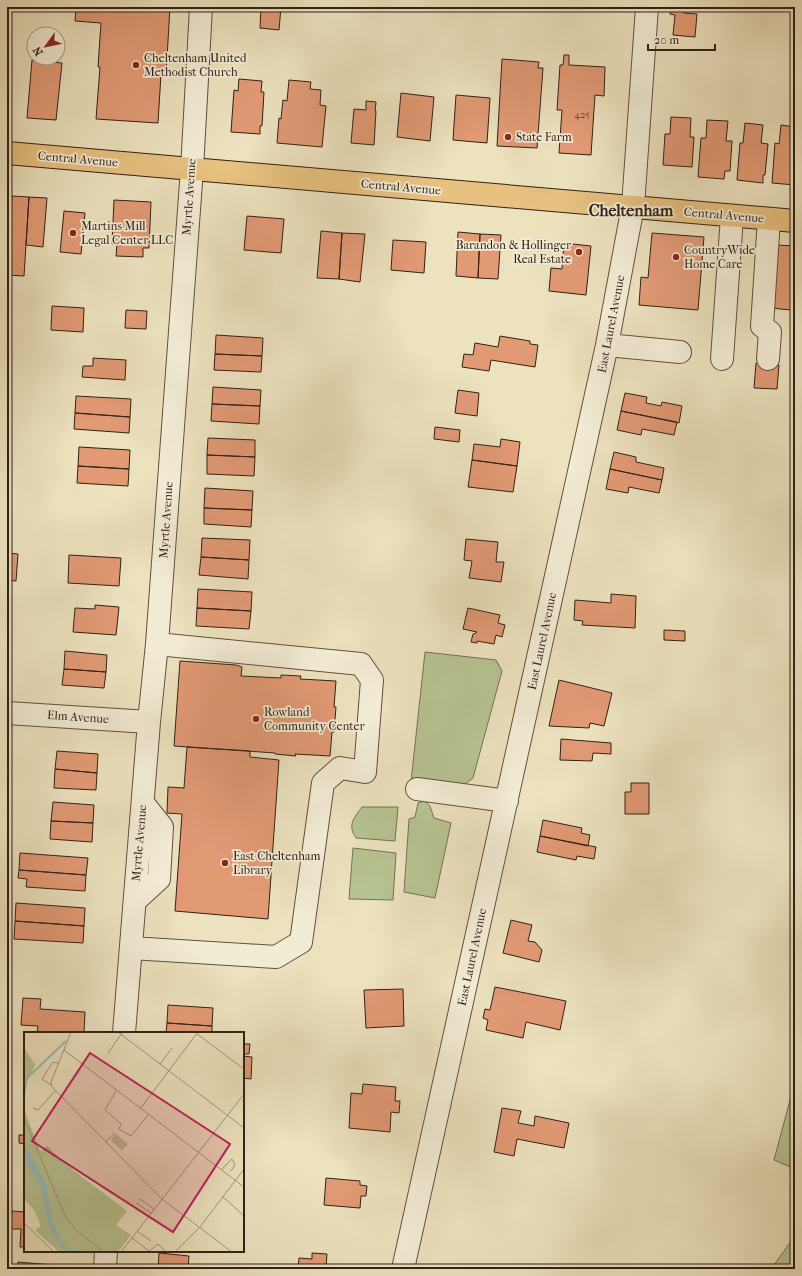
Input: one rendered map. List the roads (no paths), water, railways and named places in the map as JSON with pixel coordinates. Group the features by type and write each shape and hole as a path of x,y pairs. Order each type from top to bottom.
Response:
{"main road":[{"name":"Central Avenue","path":"7,153 795,221"}],"street":[{"name":"Myrtle Avenue","path":"124,1032 149,722 157,644 192,169 201,7"},
{"name":"East Laurel Avenue","path":"403,1269 607,345 633,206 646,7"},
{"path":"722,359 732,216"},
{"path":"768,360 770,332 762,326 769,219"},
{"path":"607,345 680,352"},
{"path":"131,948 276,957 301,942 323,782 340,768 365,772 372,680 361,664 157,644"},
{"name":"Elm Avenue","path":"7,713 149,722"},
{"path":"417,789 507,801"},
{"path":"105,1269 106,1252"}],"place":[{"name":"Cheltenham United Methodist Church","path":"136,65"},
{"name":"State Farm","path":"508,137"},
{"name":"Martins Mill Legal Center LLC","path":"73,233"},
{"name":"Barandon & Hollinger Real Estate","path":"579,252"},
{"name":"CountryWide Home Care","path":"676,257"},
{"name":"Rowland Community Center","path":"256,719"},
{"name":"East Cheltenham Library","path":"225,863"}],"district":[{"name":"Cheltenham","path":"631,210"}]}
